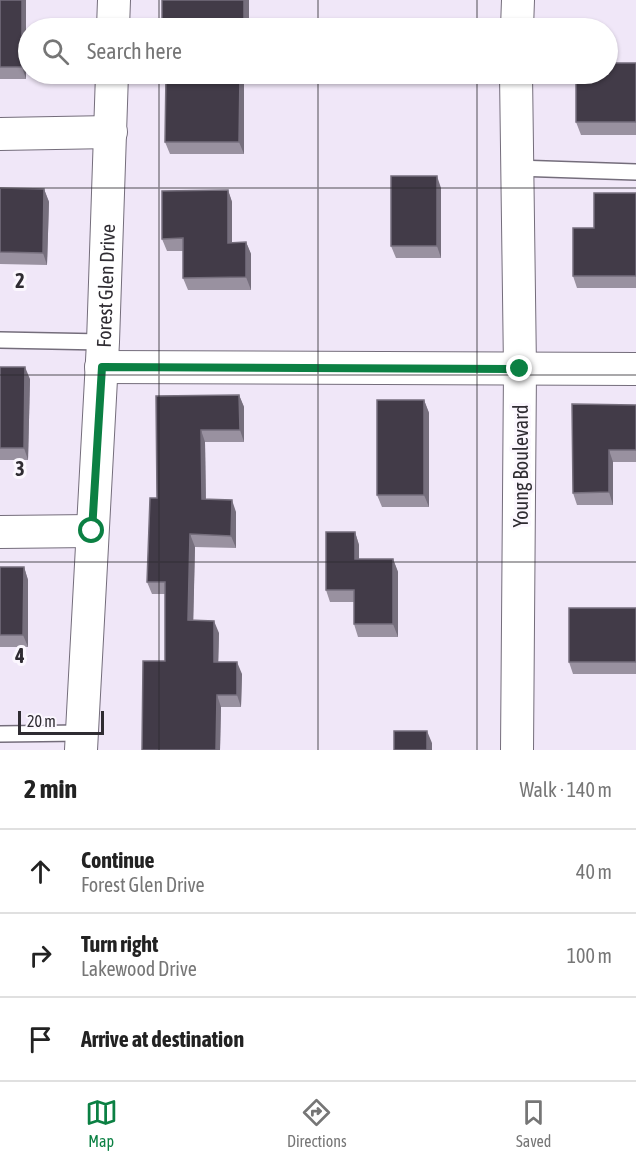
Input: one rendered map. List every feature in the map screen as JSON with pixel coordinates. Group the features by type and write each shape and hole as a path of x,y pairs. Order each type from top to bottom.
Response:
{"street":[{"path":"113,18 114,0"},
{"path":"517,18 518,0"},
{"name":"Forest Glen Drive","path":"81,742 102,354 112,84"},
{"name":"Young Boulevard","path":"516,84 520,369 517,750"},
{"path":"0,134 111,132"},
{"path":"102,354 520,369 636,369"},
{"path":"0,532 92,531"}],"lane":[{"path":"516,168 636,172"},
{"path":"0,340 102,354"},
{"path":"0,734 81,742"}],"building":[{"path":"0,0 22,0 22,18 18,18 18,67 0,67"},
{"path":"162,0 244,0 244,18 162,18"},
{"path":"618,63 636,63 636,122 576,122 576,84 618,84"},
{"path":"166,84 240,84 239,142 165,142"},
{"path":"391,176 437,176 437,246 391,246"},
{"path":"0,188 44,189 43,253 0,252"},
{"path":"228,190 228,243 246,242 246,277 183,278 183,238 162,239 162,191"},
{"path":"594,193 636,193 636,276 573,276 573,228 594,228"},
{"path":"0,367 25,367 24,448 0,448"},
{"path":"239,395 240,430 201,430 202,499 232,500 231,536 190,534 188,620 214,621 214,662 237,662 237,695 217,695 216,750 142,750 143,661 165,661 165,582 147,582 150,498 157,498 156,396"},
{"path":"377,400 424,400 424,495 377,495"},
{"path":"572,404 636,405 636,450 609,450 609,492 573,493"},
{"path":"326,532 355,532 355,559 393,559 393,624 354,624 354,590 326,590"},
{"path":"0,567 24,567 23,635 0,635"},
{"path":"569,608 636,608 636,662 569,662"},
{"path":"394,731 427,731 427,750 394,750"}],"route":[{"path":"92,531 102,367 520,369"}]}
